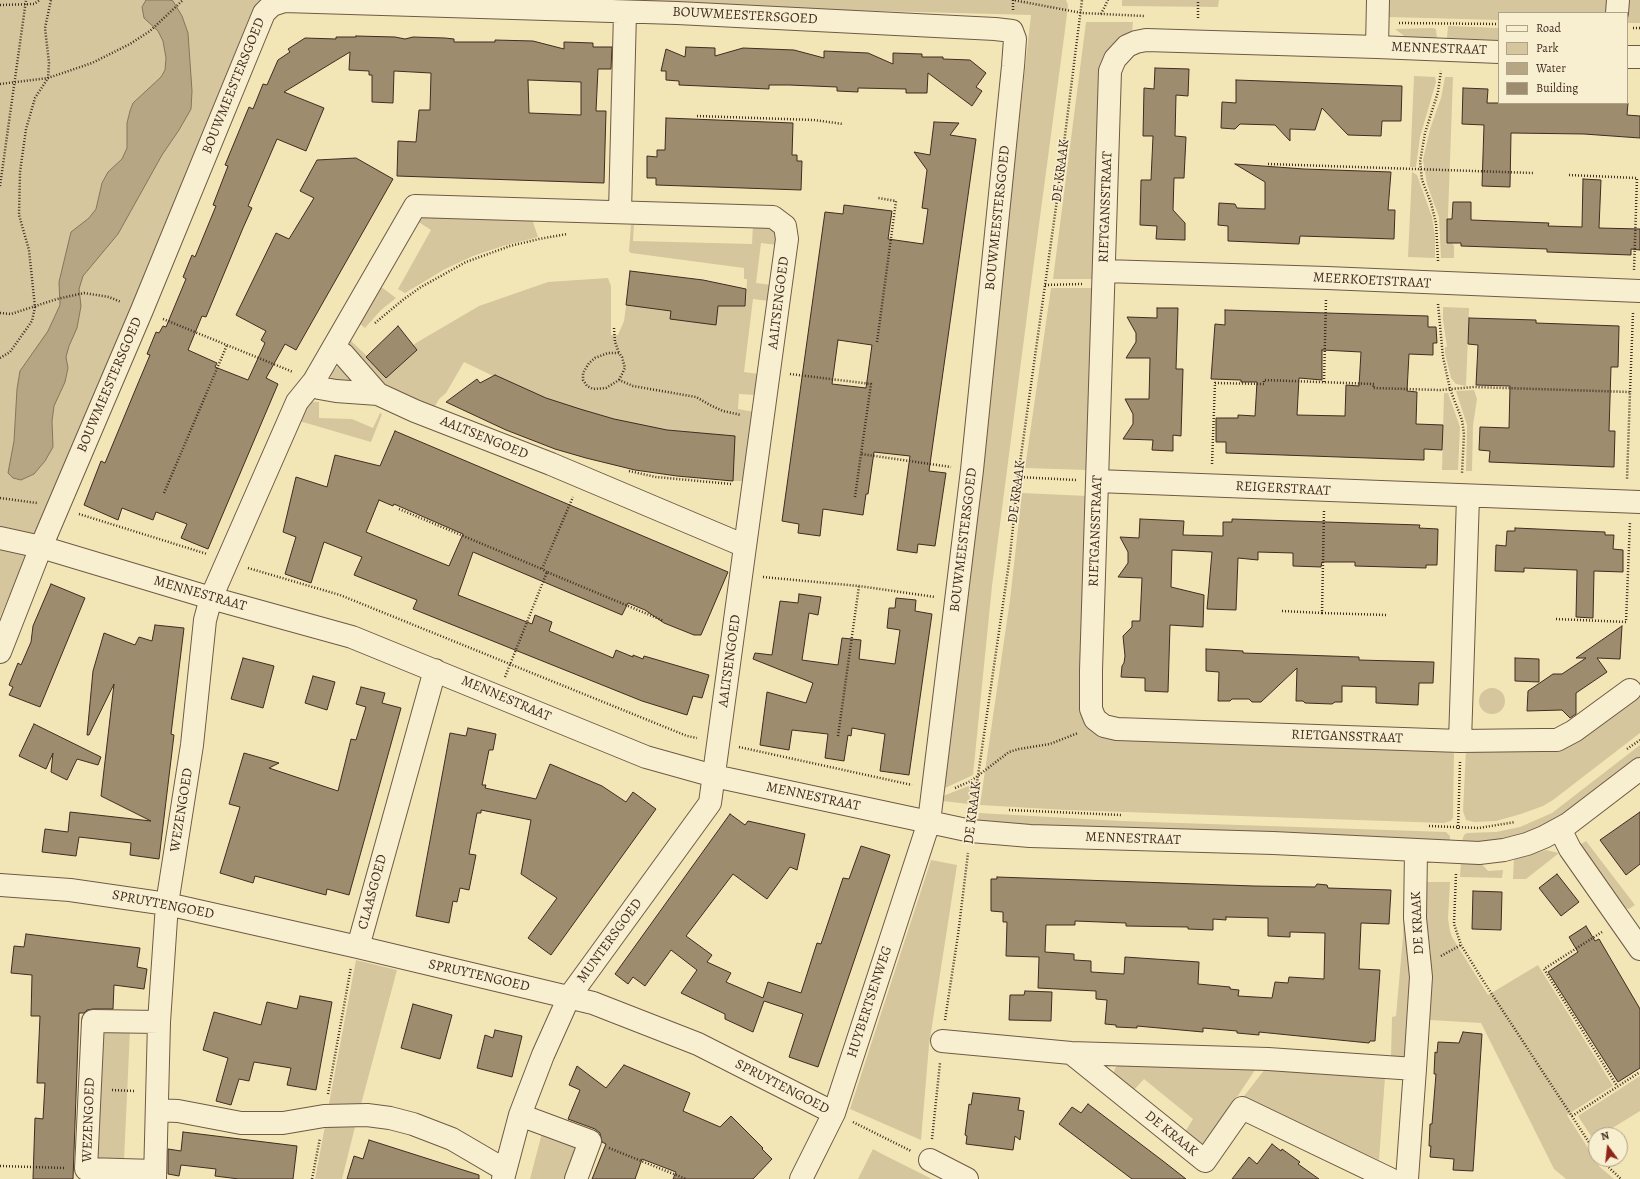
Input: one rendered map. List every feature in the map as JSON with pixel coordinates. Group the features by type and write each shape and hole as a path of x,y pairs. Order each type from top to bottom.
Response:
{"street":[{"name":"MENNESTRAAT","path":"1378,0 1377,47 1498,52"},
{"path":"1618,0 1618,12"},
{"name":"BOUWMEESTERSGOED","path":"40,547 142,310 264,13 272,5 284,1 676,13 1012,31 1015,39 1013,66 972,470 929,822"},
{"path":"620,212 625,12"},
{"name":"RIETGANSSTRAAT","path":"1377,47 1146,40 1136,42 1120,51 1115,59 1110,71 1090,700 1091,709 1095,719 1104,726 1117,729 1460,741 1557,740 1574,731 1630,690"},
{"path":"1628,57 1640,57"},
{"name":"AALTSENGOED","path":"211,598 297,402 303,392 313,383 415,206 773,217 785,226 787,239 714,776"},
{"name":"MEERKOETSTRAAT","path":"1104,277 1327,278 1637,291"},
{"name":"AALTSENGOED","path":"333,349 343,354 378,394"},
{"name":"AALTSENGOED","path":"313,383 318,388 378,394 582,477 745,546"},
{"name":"REIGERSTRAAT","path":"1097,481 1468,497 1635,502"},
{"path":"1460,741 1468,497"},
{"name":"MENNESTRAAT","path":"0,538 40,547 211,598 352,637 646,757 714,776 971,831 1030,836 1272,843 1479,853 1504,850 1527,844 1560,829 1640,769"},
{"path":"0,652 40,547"},
{"name":"WEZENGOED","path":"159,1022 93,1021 86,1168 155,1175 159,1022 167,904 192,745 205,620 211,598"},
{"name":"CLAASGOED","path":"358,947 434,670"},
{"name":"MUNTERSGOED","path":"504,1175 520,1115 543,1055 569,997 710,803 714,776"},
{"name":"HUYBERTSENWEG","path":"801,1179 834,1113 929,822"},
{"path":"1560,829 1570,849 1629,923 1640,949"},
{"name":"DE KRAAK","path":"1407,1179 1421,977 1415,918 1416,850"},
{"name":"SPRUYTENGOED","path":"0,885 70,890 167,904 358,947 593,1003 698,1044 834,1113"},
{"path":"942,1041 1071,1053 1268,1059 1415,1069"},
{"name":"DE KRAAK","path":"1071,1053 1205,1161 1242,1108 1390,1179"},
{"path":"157,1100 178,1111 241,1123 283,1123 324,1116 367,1115 390,1118 412,1124 452,1140 504,1175"},
{"path":"520,1115 590,1141 576,1179"},
{"path":"930,1160 967,1179"}],"path":[{"path":"0,186 13,84 26,0"},
{"path":"0,5 34,4 40,0"},
{"path":"0,358 10,352 32,321 34,307 29,250 19,215 20,172 26,129 35,98 48,78 49,63 45,28 51,0"},
{"path":"0,84 13,84 48,78 92,63 130,44 150,31 183,0"},
{"path":"1013,0 1082,13"},
{"name":"DE KRAAK","path":"930,1160 942,1041 958,935 973,809 1010,556 1018,477 1082,13 1082,0"},
{"path":"1101,14 1108,0"},
{"path":"1198,0 1198,18"},
{"path":"1378,24 1498,24"},
{"path":"697,116 814,120 843,124"},
{"path":"1268,164 1533,174"},
{"path":"1569,175 1637,178 1637,291 1630,392 1628,480 1623,480"},
{"path":"877,342 896,201 878,198"},
{"path":"371,327 396,304 435,278 466,262 510,246 568,234"},
{"path":"1045,285 1104,277"},
{"path":"1324,382 1327,278"},
{"path":"0,313 11,314 57,299 84,293 109,297 227,345 313,383"},
{"path":"614,328 615,342 625,368 619,380 606,388 593,389 587,386 583,380 583,373 589,363 595,358 608,353 619,353"},
{"path":"164,493 227,345"},
{"path":"770,371 871,384 855,497"},
{"path":"619,380 633,386 696,397 723,412 763,422"},
{"path":"1216,466 1212,466 1215,383 1264,384 1264,380 1374,384 1373,388 1440,390 1474,387 1630,392"},
{"path":"861,454 972,470"},
{"path":"621,470 656,477 754,486"},
{"path":"542,569 582,477"},
{"path":"1018,477 1097,481"},
{"path":"1322,613 1324,491"},
{"path":"0,498 58,506 228,561 340,595 687,736 719,742 932,792 961,786 978,776 1009,752 1018,749 1050,744 1069,737 1086,727 1095,719"},
{"path":"1556,619 1626,622 1635,502"},
{"path":"399,508 664,621"},
{"path":"497,696 547,572"},
{"path":"742,575 859,586 957,600"},
{"path":"838,736 859,586"},
{"path":"1282,612 1386,616"},
{"path":"1622,753 1640,740"},
{"path":"1460,741 1454,924 1457,935 1482,979 1588,1140"},
{"path":"966,808 973,809"},
{"path":"1005,810 1124,815"},
{"path":"1426,826 1479,828 1521,821"},
{"path":"1617,1086 1544,969 1629,923"},
{"name":"CLAASGOED","path":"312,1179 353,960 358,947"},
{"path":"1572,1116 1640,1072"},
{"path":"90,1090 157,1100"},
{"name":"SPRUYTENGOED","path":"834,1113 930,1160"},
{"path":"590,1141 629,1155 686,1179"},
{"path":"0,1166 86,1168"},
{"path":"1608,1167 1621,1179"}],"green space":[{"path":"0,0 267,0 0,617"},
{"path":"459,0 1066,0 1068,5 1065,30 992,586 973,775 945,788 1031,15"},
{"path":"1122,0 1219,0 1218,7 1122,6"},
{"path":"1390,0 1610,0 1609,12 1498,12 1498,20 1389,17"},
{"path":"1627,0 1640,0 1640,23 1628,23"},
{"path":"1086,22 1133,22 1132,33 1113,44 1105,55 1094,279 1053,279"},
{"path":"1448,26 1498,28 1498,40 1447,38"},
{"path":"1395,29 1436,29 1437,39 1407,38"},
{"path":"1414,76 1435,77 1436,82 1420,137 1416,167 1410,167"},
{"path":"1445,77 1453,77 1447,243 1452,243 1454,246 1454,258 1441,258 1439,217 1427,184 1423,160 1430,129 1441,98"},
{"path":"1412,172 1417,175 1432,217 1435,236 1435,258 1408,257"},
{"path":"531,216 538,237 473,256 445,269 405,293 398,289 431,230 417,221 421,217"},
{"path":"634,224 633,241 752,244 753,224 764,225 777,233 777,245 761,243 756,283 772,285 769,301 753,299 744,372 759,374 756,395 739,394 738,409 754,412 744,481 732,481 657,430 605,419 537,397 464,362 446,393 439,399 434,408 386,387 349,350 350,340 384,372 416,343 479,306 548,282 608,278 611,286 611,335 618,335 624,321 628,292 746,305 747,279 744,279 744,268 631,253 629,251 631,225"},
{"path":"380,286 396,298 381,310 365,328 360,324"},
{"path":"1051,288 1094,288 1087,470 1025,468"},
{"path":"1443,307 1469,308 1466,386 1456,384 1451,378 1445,353 1445,347 1447,347 1443,320"},
{"path":"339,365 360,382 329,381 333,371"},
{"path":"1474,390 1477,399 1473,425 1472,471 1466,471 1467,425 1456,391"},
{"path":"1444,393 1448,393 1460,427 1458,470 1442,470"},
{"path":"304,401 319,402 319,418 352,419 373,428 380,413 382,414 371,442 296,420"},
{"path":"1022,493 1087,496 1080,701 1081,713 1086,723 1454,749 1453,818 1451,821 1444,823 1067,810 980,805 1010,600"},
{"path":"1640,682 1640,733 1553,800 1543,806 1496,821 1474,822 1466,820 1463,811 1466,749 1558,751"},
{"path":"1492,688 1501,692 1505,701 1501,710 1492,714 1483,710 1479,701 1483,692"},
{"path":"1640,745 1640,757 1559,819 1513,838 1490,842 1462,841 1464,835 1467,833 1496,832 1520,827 1552,813"},
{"path":"971,785 969,804 942,801 943,796"},
{"path":"979,813 1121,821 1446,832 1450,836 1450,841 1026,826 978,821"},
{"path":"1586,841 1635,905 1629,909 1623,907 1578,846"},
{"path":"1546,850 1559,853 1526,879 1513,879 1514,859"},
{"path":"931,860 957,865 929,1045 921,1140 850,1109"},
{"path":"1461,862 1480,862 1488,871 1503,870 1502,878 1460,877"},
{"path":"1404,881 1405,914 1411,972 1405,1058 1391,1057 1392,1017 1396,1016 1403,937"},
{"path":"1425,882 1450,882 1448,919 1452,937 1488,995 1538,965 1613,1086 1567,1115 1588,1148 1588,1167 1600,1167 1614,1179 1566,1179 1554,1169 1481,1023 1430,1020 1431,954 1425,909"},
{"path":"356,960 397,970 360,1108 328,1109"},
{"path":"96,1028 130,1030 124,1160 91,1159"},
{"path":"1119,1065 1257,1067 1205,1145 1185,1132 1193,1119 1144,1079 1131,1093 1118,1080 1114,1072 1115,1068"},
{"path":"1265,1069 1385,1077 1379,1160 1241,1100"},
{"path":"1640,1076 1640,1111 1614,1127 1588,1127 1588,1131 1578,1116"},
{"path":"356,1123 342,1179 315,1179 325,1126"},
{"path":"542,1133 585,1148 573,1179 530,1179"},
{"path":"873,1149 882,1154 932,1179 858,1179"}],"water":[{"path":"146,0 173,1 182,16 188,33 192,91 191,109 162,155 118,234 83,276 79,289 81,306 77,328 66,357 68,368 65,382 54,406 52,421 53,447 45,461 34,474 21,480 13,478 8,473 14,441 17,389 20,371 48,331 60,305 59,282 71,232 89,218 96,209 102,183 108,172 122,159 127,148 127,123 133,103 161,77 165,70 166,58 163,41 158,31 144,18 142,7"}],"building":[{"path":"336,37 395,37 405,39 413,37 445,38 454,39 454,42 495,42 495,40 533,41 564,49 564,42 593,43 593,47 612,47 611,69 598,69 596,111 606,111 604,183 397,176 398,141 416,142 419,110 430,110 431,73 394,71 393,103 372,102 372,75 369,75 369,71 349,70 350,52 284,92 324,108 306,151 277,139 248,206 252,208 206,317 202,316 188,350 217,363 215,367 248,380 265,343 261,340 266,331 236,315 276,233 289,239 314,198 300,191 317,160 356,158 393,179 296,350 285,344 266,378 278,384 208,549 181,538 187,524 156,512 153,520 122,508 118,520 84,505 101,461 105,463 150,355 147,354 156,332 159,333 163,326 166,327 186,279 183,277 192,255 195,257 216,206 213,205 228,166 225,165 249,107 253,109 263,84 267,85 278,60 290,52 288,49 305,38 336,39","holes":["528,80 581,82 581,115 529,113"]},
{"path":"686,47 715,48 715,56 743,48 794,50 824,58 824,51 868,53 893,64 893,53 922,54 922,57 943,57 943,59 970,60 986,73 976,87 982,91 972,106 928,73 927,93 906,93 906,89 858,88 858,92 837,91 837,87 789,85 769,85 769,89 679,85 679,81 666,80 666,71 661,71 666,49 685,57"},
{"path":"1155,68 1189,69 1188,96 1176,95 1175,136 1186,137 1184,178 1174,178 1173,210 1185,223 1185,240 1156,239 1157,226 1140,225 1141,180 1151,180 1153,136 1143,136 1144,88 1154,89"},
{"path":"1236,80 1402,86 1401,121 1382,121 1381,136 1348,135 1322,108 1315,130 1290,129 1290,141 1275,125 1240,124 1235,129 1221,128 1222,102 1236,103"},
{"path":"1463,88 1488,89 1487,103 1628,104 1627,115 1640,116 1640,138 1584,134 1511,133 1510,187 1482,186 1484,125 1462,124"},
{"path":"666,118 793,123 792,155 797,155 797,161 802,161 801,190 656,185 656,178 647,178 647,156 657,157 657,150 665,150"},
{"path":"934,122 959,123 950,135 976,139 929,471 946,473 935,546 918,544 917,553 897,550 910,456 874,452 868,494 866,494 863,515 823,509 820,536 798,533 799,524 782,521 825,212 843,214 844,205 892,211 888,239 923,244 928,209 922,208 927,170 914,152 930,155","holes":["838,340 872,345 866,388 832,384"]},
{"path":"1235,164 1304,169 1391,172 1388,210 1395,210 1394,239 1300,236 1299,244 1228,241 1228,226 1218,225 1219,203 1235,204 1237,208 1265,209 1265,182"},
{"path":"1583,179 1601,180 1599,228 1640,229 1640,250 1631,249 1631,255 1547,252 1547,249 1461,246 1461,243 1447,243 1447,219 1452,219 1453,202 1471,202 1471,220 1549,223 1548,226 1582,227"},
{"path":"630,271 703,280 746,289 745,306 718,306 716,325 670,319 671,311 626,305"},
{"path":"1157,308 1178,308 1176,369 1183,369 1181,436 1173,435 1173,451 1152,450 1153,440 1123,439 1133,424 1133,414 1125,399 1149,399 1150,358 1126,358 1136,342 1136,333 1127,317 1157,318"},
{"path":"1225,310 1428,316 1428,327 1436,327 1437,343 1433,343 1433,355 1409,354 1407,391 1417,392 1416,424 1443,425 1442,450 1424,449 1424,460 1226,453 1226,442 1216,442 1216,418 1238,418 1238,415 1255,416 1257,382 1211,379 1215,324 1225,325","holes":["1322,350 1361,352 1359,386 1346,385 1345,416 1297,415 1299,378 1322,380"]},
{"path":"1469,318 1536,320 1536,323 1619,326 1618,367 1611,367 1609,431 1615,431 1614,467 1489,462 1490,451 1479,450 1480,427 1509,428 1510,386 1476,385 1478,345 1468,344"},
{"path":"398,326 417,350 386,378 366,357"},
{"path":"495,375 546,398 614,419 667,430 735,436 733,481 677,476 635,470 586,458 555,449 506,430 446,402 477,379 480,383"},
{"path":"395,431 728,572 701,635 694,635 664,623 645,610 628,603 622,615 473,552 458,595 532,624 535,615 552,622 549,631 613,658 616,650 633,657 633,655 643,659 644,656 709,675 702,698 693,696 687,715 642,701 413,609 417,600 354,575 362,557 324,542 311,583 285,574 296,537 283,532 296,477 327,487 335,455 380,466","holes":["379,500 393,506 394,504 463,534 449,566 366,532"]},
{"path":"1140,519 1184,521 1183,535 1223,536 1223,522 1232,522 1232,519 1420,525 1419,528 1438,529 1437,565 1426,565 1426,568 1355,566 1355,562 1322,562 1321,567 1293,566 1293,553 1258,552 1258,560 1238,558 1236,610 1207,609 1212,552 1172,550 1171,587 1204,595 1203,627 1170,625 1168,692 1145,691 1145,678 1121,677 1125,656 1123,636 1132,627 1132,621 1140,621 1142,578 1118,577 1128,563 1128,552 1120,537 1139,538"},
{"path":"1515,528 1605,532 1605,535 1614,535 1613,549 1623,550 1623,572 1594,571 1593,618 1576,617 1577,570 1524,568 1524,572 1495,571 1496,545 1506,546 1507,531 1515,531"},
{"path":"51,584 85,598 40,707 9,695 13,687 9,685 18,663 21,665 31,642 33,626"},
{"path":"799,594 821,597 818,615 809,613 802,660 838,665 842,638 861,640 859,659 895,664 900,630 887,628 889,608 895,608 896,598 916,600 915,611 932,614 909,775 880,771 885,734 852,728 851,736 848,735 844,761 825,758 828,734 792,730 789,750 760,745 767,692 806,703 813,683 753,659 755,653 772,655 780,601 798,603"},
{"path":"155,625 184,628 171,734 174,735 159,859 130,855 131,843 79,837 76,856 42,852 45,829 68,832 70,812 151,821 101,796 114,684 89,735 87,735 93,671 104,633 135,645 139,637 152,641"},
{"path":"1622,626 1620,659 1597,658 1607,672 1576,693 1576,714 1570,718 1562,710 1527,711 1528,691 1553,674 1562,674 1586,658 1576,658"},
{"path":"1206,649 1243,651 1243,653 1359,657 1359,660 1434,662 1433,683 1419,683 1418,705 1376,703 1376,687 1342,686 1342,702 1335,702 1332,704 1305,703 1303,701 1296,701 1297,668 1261,702 1252,702 1249,699 1218,701 1219,672 1206,671"},
{"path":"243,658 274,666 263,708 231,699"},
{"path":"1515,658 1539,659 1539,682 1515,681"},
{"path":"313,676 335,682 327,710 305,703"},
{"path":"361,687 385,693 382,703 401,708 349,895 327,889 326,895 255,876 253,883 220,873 240,807 229,804 244,753 279,763 269,768 338,791 351,739 356,740 366,707 356,704"},
{"path":"34,724 101,757 98,765 77,759 67,780 51,772 53,753 46,769 19,756"},
{"path":"468,728 496,734 493,750 489,750 482,785 486,785 485,788 536,799 550,764 602,786 626,802 633,792 656,809 551,955 528,938 557,898 521,874 531,820 481,810 481,813 477,813 469,854 476,855 469,890 460,888 457,902 453,901 449,923 416,916 450,733 466,736"},
{"path":"1640,812 1640,864 1626,875 1600,840"},
{"path":"730,814 745,825 748,821 805,834 797,870 790,867 767,899 733,874 686,936 712,955 707,962 731,973 726,982 763,998 768,982 801,993 817,943 821,944 843,878 849,879 861,846 890,855 818,1067 789,1057 803,1014 764,1001 753,1032 725,1019 725,1014 681,993 697,970 671,950 645,986 633,977 628,984 615,974"},
{"path":"1557,874 1579,902 1561,916 1539,888"},
{"path":"997,877 1315,887 1317,884 1327,885 1328,888 1391,890 1389,924 1361,923 1359,969 1380,970 1375,1041 1370,1041 1369,1043 1259,1032 1259,1035 1237,1033 1237,1031 1203,1028 1203,1032 1137,1026 1137,1028 1116,1027 1116,1025 1105,1024 1107,1000 1096,999 1096,991 1038,988 1039,957 1006,956 1007,922 1003,922 1003,912 991,911 991,879 997,879","holes":["1226,917 1268,918 1268,936 1290,937 1290,932 1325,933 1324,979 1289,977 1288,983 1275,982 1272,998 1238,996 1239,990 1230,989 1230,987 1198,984 1199,962 1125,957 1124,974 1091,972 1091,961 1074,960 1074,954 1045,952 1046,925 1075,925 1075,921 1126,923 1126,926 1188,927 1188,929 1213,930 1213,919 1226,920"]},
{"path":"1473,891 1502,892 1501,930 1472,929"},
{"path":"1586,926 1595,941 1599,939 1640,1009 1640,1068 1618,1082 1548,972 1578,952 1569,937"},
{"path":"26,934 140,948 137,967 147,969 144,989 114,985 113,1009 93,1009 87,1010 84,1013 79,1013 73,1179 33,1179 35,1118 43,1119 45,1083 37,1083 40,1016 31,1016 32,975 11,973 14,946 24,947"},
{"path":"1025,991 1052,992 1051,1021 1009,1020 1010,995 1024,995"},
{"path":"300,996 332,1002 316,1090 287,1085 291,1068 254,1062 249,1081 239,1079 231,1105 216,1101 228,1058 203,1050 214,1012 261,1025 267,1002 297,1009"},
{"path":"413,1004 452,1015 440,1059 401,1048"},
{"path":"495,1030 522,1036 512,1077 477,1068 485,1035 493,1038"},
{"path":"1463,1032 1482,1034 1473,1171 1453,1170 1454,1159 1430,1157 1431,1146 1429,1146 1436,1074 1434,1074 1435,1052 1437,1053 1438,1042 1459,1043"},
{"path":"624,1065 690,1093 683,1111 720,1127 731,1116 772,1159 753,1179 673,1179 676,1172 642,1159 635,1179 592,1179 606,1144 602,1142 600,1133 595,1129 568,1119 580,1090 569,1085 577,1066 606,1088"},
{"path":"973,1093 1020,1098 1018,1110 1024,1111 1020,1140 1015,1136 1013,1150 966,1144 967,1136 965,1135 969,1104 971,1105"},
{"path":"1088,1104 1186,1179 1132,1179 1059,1124 1072,1107 1081,1113"},
{"path":"183,1132 297,1146 293,1179 239,1179 215,1176 216,1169 181,1165 179,1176 168,1174 168,1149 181,1151"},
{"path":"369,1140 479,1175 479,1179 347,1179 354,1156 363,1159"},
{"path":"1272,1144 1281,1151 1282,1149 1300,1162 1298,1164 1319,1179 1232,1179 1249,1157 1257,1164"}]}
